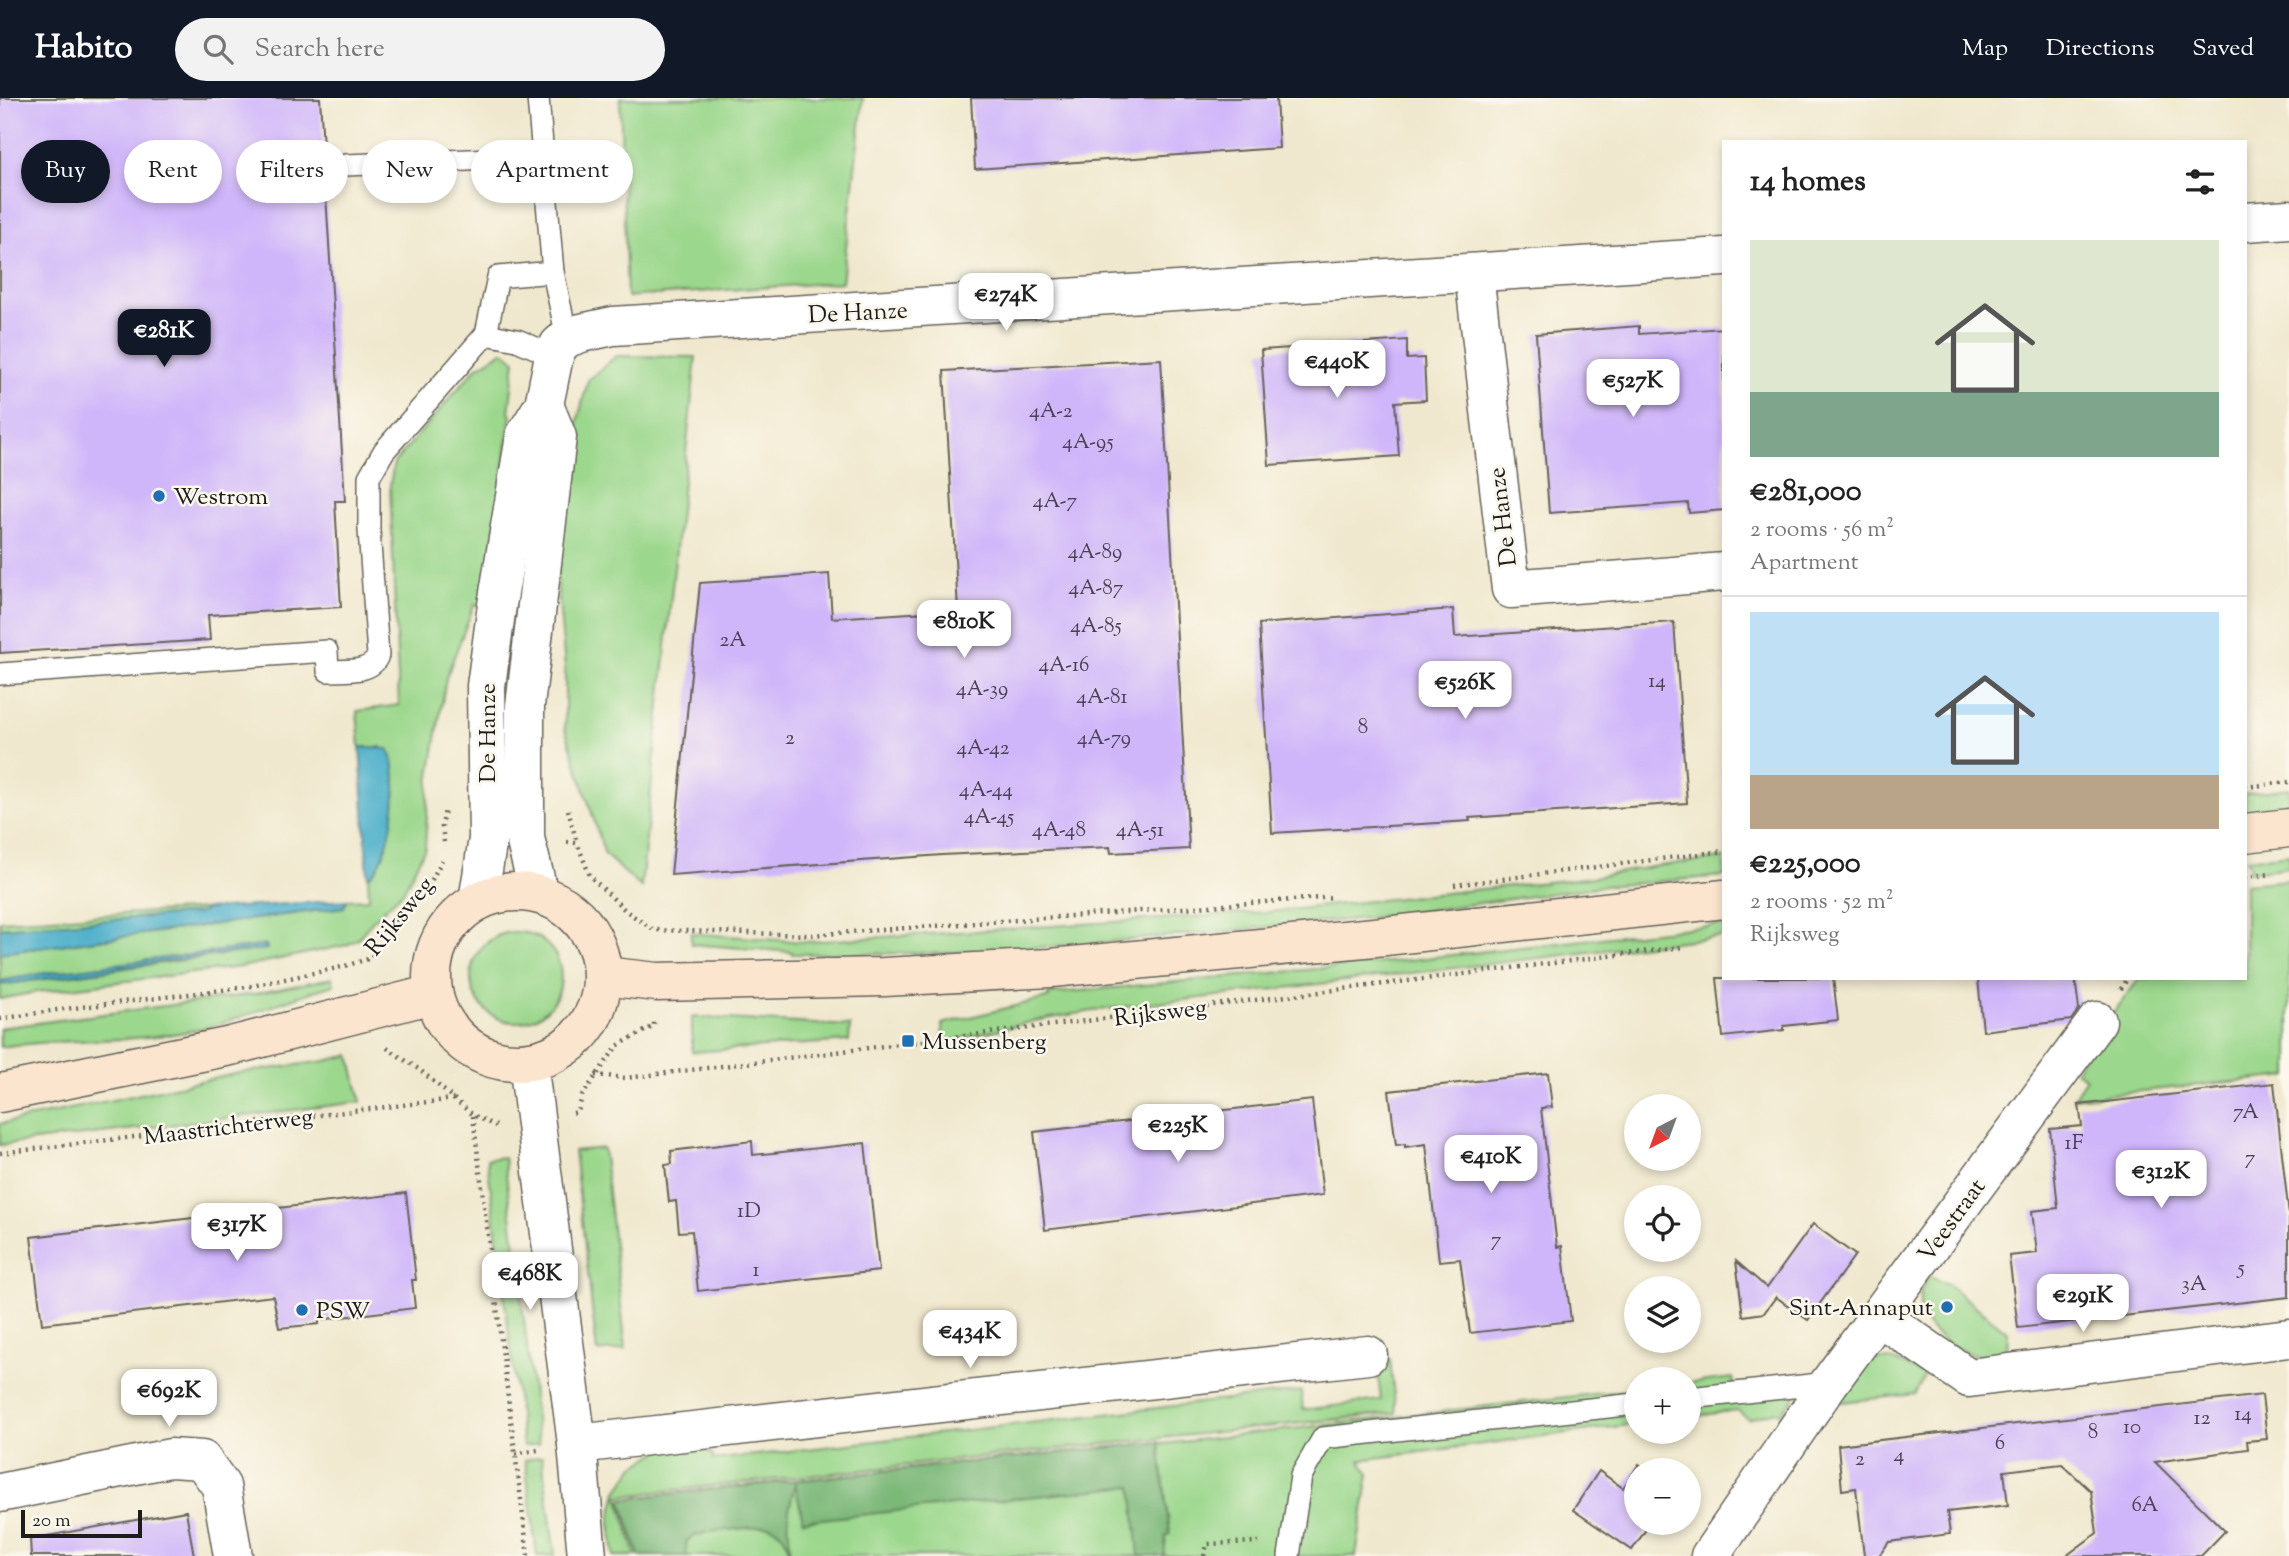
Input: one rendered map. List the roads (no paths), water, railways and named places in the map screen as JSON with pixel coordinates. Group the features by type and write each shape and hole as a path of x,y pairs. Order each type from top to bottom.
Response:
{"main road":[{"path":"2247,833 2289,828"},
{"path":"509,892 539,894 561,904 582,922 598,948 603,976 599,1003 583,1032 570,1045 555,1054 528,1062 507,1062 485,1056 463,1043 445,1023 433,994 433,962 444,933 459,914 478,901 509,892"},
{"path":"603,976 657,982 884,977 1051,968 1385,936 1722,899"},
{"path":"0,1093 231,1046 433,994"}],"street":[{"path":"2247,222 2289,219"},
{"name":"De Hanze","path":"478,901 506,838 558,437 544,405 561,347 613,327 1722,257"},
{"name":"De Hanze","path":"1474,274 1511,589 1722,572"},
{"name":"De Hanze","path":"506,838 539,894"},
{"name":"Veestraat","path":"1710,1556 1829,1383 2097,1021"},
{"path":"528,1062 577,1444 587,1556"},
{"path":"1880,1317 1969,1378 2289,1338"},
{"path":"577,1444 1368,1355"},
{"path":"0,1493 170,1458 202,1460 221,1486 233,1556"}],"lane":[{"path":"538,98 542,140"},
{"path":"348,165 471,160"},
{"path":"486,334 561,347 547,203"},
{"path":"0,674 327,651 328,671 367,668 373,664 378,654 369,530 369,477 384,451 486,334 498,277 553,272"},
{"path":"1701,1397 1829,1383"},
{"path":"1291,1548 1301,1476 1323,1438 1624,1405"}],"water":[{"path":"360,747 388,749 395,776 389,837 384,855 368,877"},
{"path":"347,900 344,907 0,953 0,928 201,913 207,909"},
{"path":"266,945 267,949 0,985 0,981 39,974"}],"place":[{"name":"Westrom","path":"159,496"},
{"name":"Mussenberg","path":"908,1041"},
{"name":"Sint-Annaput","path":"1947,1307"},
{"name":"PSW","path":"302,1310"}]}
